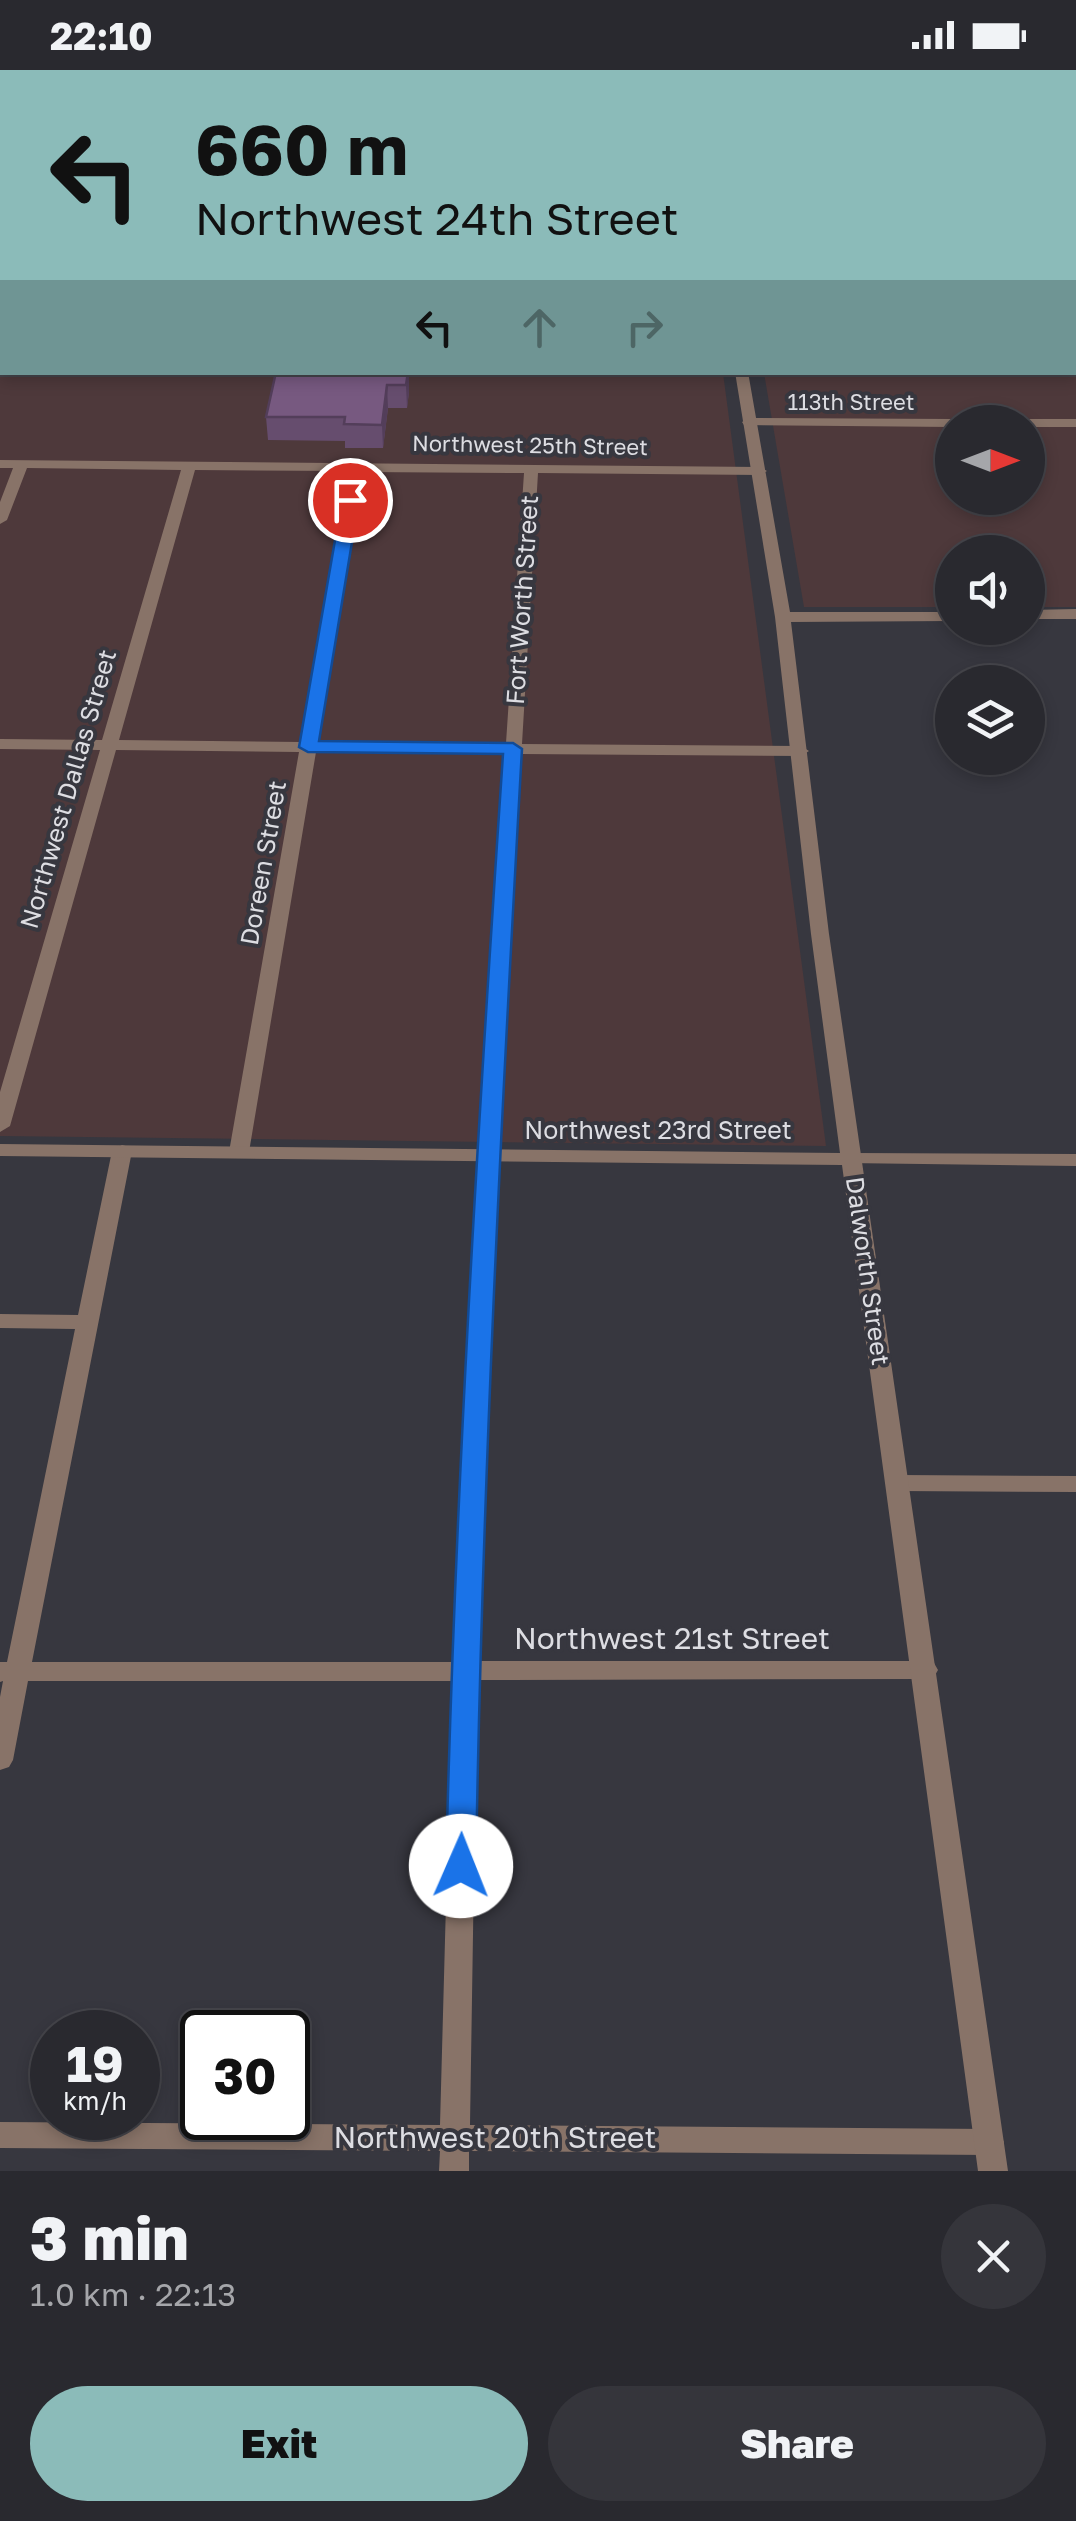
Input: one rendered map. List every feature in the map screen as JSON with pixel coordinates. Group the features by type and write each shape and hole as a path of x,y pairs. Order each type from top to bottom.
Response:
{"street":[{"name":"Dalworth Street","path":"741,375 783,617 820,934 991,2157"},
{"name":"113th Street","path":"749,422 935,422"},
{"path":"1045,422 1076,422"},
{"name":"Northwest 25th Street","path":"0,464 760,471"},
{"path":"0,520 22,464"},
{"name":"Doreen Street","path":"238,1152 357,465"},
{"name":"Northwest Dallas Street","path":"0,1126 190,467"},
{"name":"Fort Worth Street","path":"454,2171 465,1672 488,1156 531,468"},
{"path":"1045,615 1076,614"},
{"path":"783,617 935,616"},
{"path":"0,744 801,752"},
{"name":"Northwest 23rd Street","path":"0,1150 1076,1160"},
{"path":"0,1760 9,1672 88,1322 122,1151"},
{"path":"0,1321 88,1322"},
{"path":"898,1483 1076,1484"},
{"name":"Northwest 21st Street","path":"9,1672 925,1670"},
{"name":"Northwest 20th Street","path":"0,2135 456,2138 991,2157"}],"shaded area":[{"path":"0,375 723,375 826,1146 0,1136"},
{"path":"764,375 1076,375 1076,607 1045,607 1045,535 935,535 935,607 804,607"}],"building":[{"path":"275,375 408,375 406,385 387,385 382,425 344,424 345,417 266,417"}],"route":[{"path":"350,500 308,747 513,749 488,1156 465,1672 461,1866"}]}
